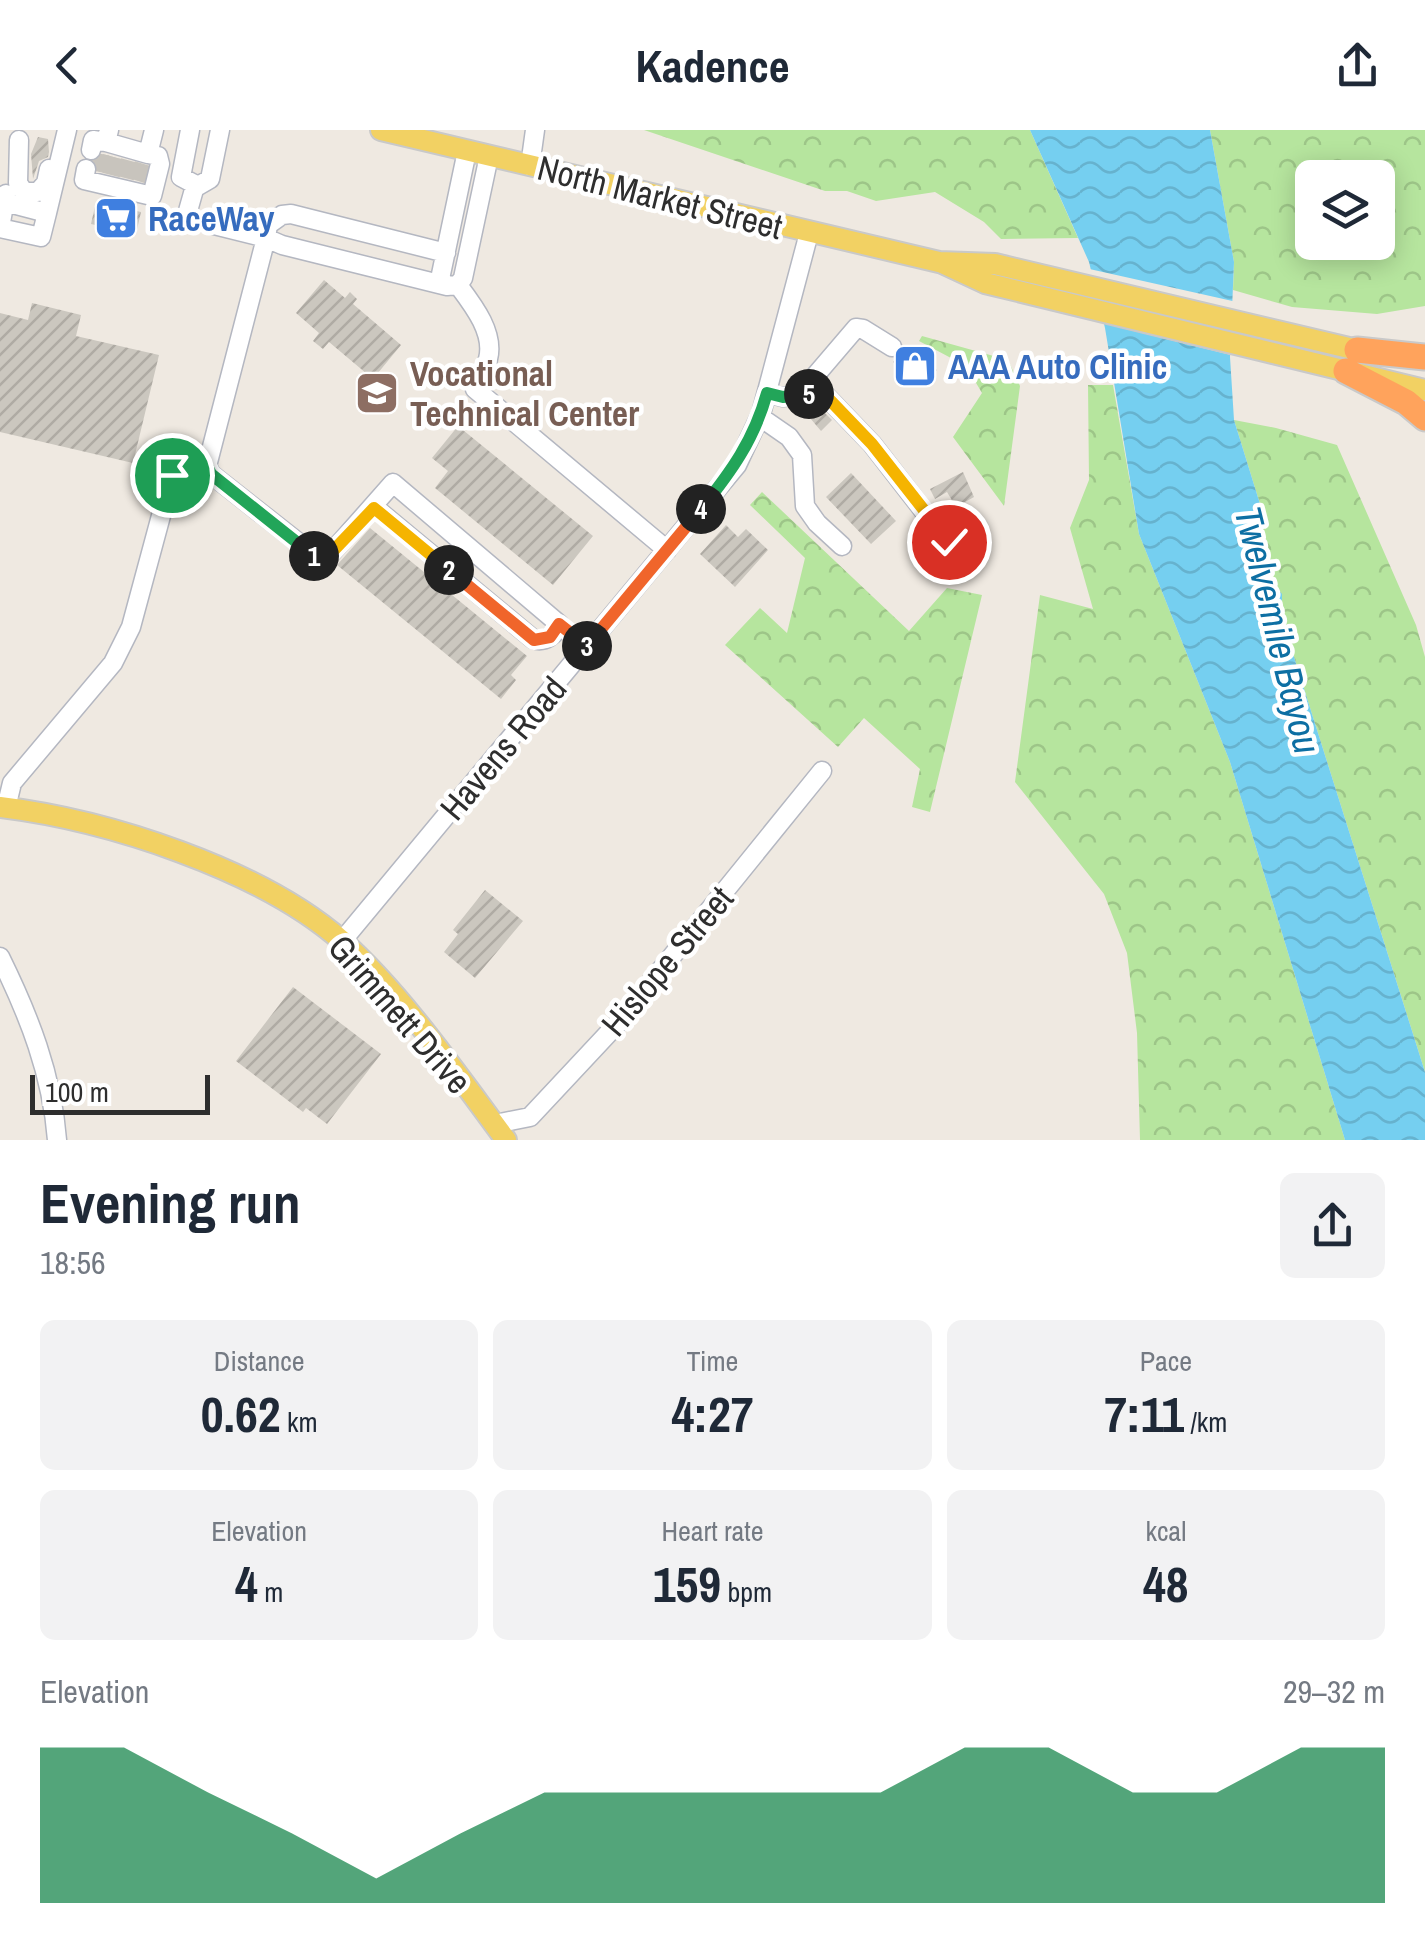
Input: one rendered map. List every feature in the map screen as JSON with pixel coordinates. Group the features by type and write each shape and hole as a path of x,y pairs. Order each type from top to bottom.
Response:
{"highway":[{"path":"1352,360 1425,357"},
{"path":"1352,360 1425,418"}],"main road":[{"name":"North Market Street","path":"380,130 939,262 1288,332 1425,390"},
{"name":"North Market Street","path":"990,273 1297,360 1352,360 1425,367"},
{"name":"Grimmett Drive","path":"3,807 97,825 184,855 268,893 342,941 386,986 500,1132"}],"street":[{"path":"120,150 154,130"},
{"path":"190,130 181,177 195,186 210,179 220,130"},
{"path":"530,166 535,130"},
{"path":"21,135 18,183 24,192 38,192 46,184 53,152 66,135"},
{"path":"21,135 0,228 41,237 66,135"},
{"path":"113,180 152,196 160,164 158,156 120,150"},
{"path":"468,151 440,278 475,308 491,346 487,365 475,388 667,550"},
{"path":"195,186 186,218 452,286 463,278 489,156"},
{"path":"4,202 47,213"},
{"path":"468,251 457,254 291,214 268,224 207,466 211,474 318,558 332,552 393,484 586,646"},
{"path":"452,224 464,230 474,227"},
{"name":"Havens Road","path":"342,941 737,465 760,417 809,233"},
{"path":"797,398 856,328 892,347"},
{"path":"767,393 797,398 816,393 826,396 872,444 960,558"},
{"path":"760,417 789,437 802,455 805,506 816,523 842,546"},
{"path":"3,807 12,784 112,663 131,627 172,475 178,469 207,466"},
{"path":"374,508 534,640 550,637 559,624"},
{"name":"Hislope Street","path":"500,1132 530,1118 605,1038 822,771"},
{"path":"0,957 40,1047 57,1140"}],"green space":[{"path":"644,130 1030,130 1078,238 1001,239 984,222 935,192 876,201 847,191 825,191"},
{"path":"1210,130 1425,130 1425,306 1377,314 1292,307 1233,290 1234,262"},
{"path":"922,336 1008,360 1020,386 1004,506 953,437 982,393 966,366 919,341"},
{"path":"1088,385 1113,385 1139,534 1230,762 1345,1140 1140,1140 1137,1033 1127,953 1104,894 1015,782 1040,595 1093,609 1070,528 1089,480"},
{"path":"1234,420 1337,445 1416,625 1425,657 1425,1072 1282,619 1282,595 1255,561 1260,504"},
{"path":"762,492 909,631 947,588 982,595 930,812 912,807 920,769 864,718 838,747 725,645 760,608 787,633 805,558 750,505"}],"water":[{"name":"Twelvemile Bayou","path":"1030,130 1210,130 1234,262 1230,357 1234,420 1260,504 1255,561 1282,594 1282,619 1425,1072 1425,1140 1345,1140 1230,762 1139,534 1105,328 1089,262"}],"pier":[{"path":"1085,268 1237,302 1235,356 1098,322"}],"building":[{"path":"38,137 48,139 49,152 48,157 39,161 33,179 31,154"},
{"path":"103,154 146,166 143,181 98,171 96,162"},
{"name":"RaceWay","path":"96,202 141,212 136,234 91,224"},
{"path":"324,280 345,298 350,292 357,299 353,304 401,345 373,379 329,342 323,349 313,341 319,333 296,313"},
{"path":"32,303 81,315 76,336 159,355 133,463 0,432 0,313 28,320"},
{"name":"AAA Auto Clinic","path":"908,345 937,370 922,387 893,362"},
{"path":"821,409 832,420 821,431 810,418"},
{"path":"458,426 593,536 553,585 435,488 448,471 432,458"},
{"path":"963,472 974,497 956,507 947,492 935,499 930,489"},
{"path":"851,473 896,521 871,544 826,497"},
{"path":"726,525 738,537 746,529 768,550 735,587 700,554"},
{"path":"370,528 527,656 511,675 516,680 501,699 337,565"},
{"path":"485,890 523,921 475,978 444,952 458,934 453,930"},
{"path":"293,987 381,1054 327,1124 306,1108 303,1112 236,1061"}],"tunnel":[{"path":"95,171 99,152"},
{"path":"111,175 116,156"},
{"path":"125,178 130,159"},
{"path":"138,181 144,162"}],"place":[{"name":"RaceWay","path":"116,218"},
{"name":"AAA Auto Clinic","path":"915,366"},
{"name":"Vocational Technical Center","path":"377,393"}],"route":[{"path":"172,475 178,469 207,466 211,474 318,558 332,552 374,508 534,640 550,637 559,624 586,646 737,465 751,440 767,393 797,398 816,393 826,396 872,444 949,542"}]}
